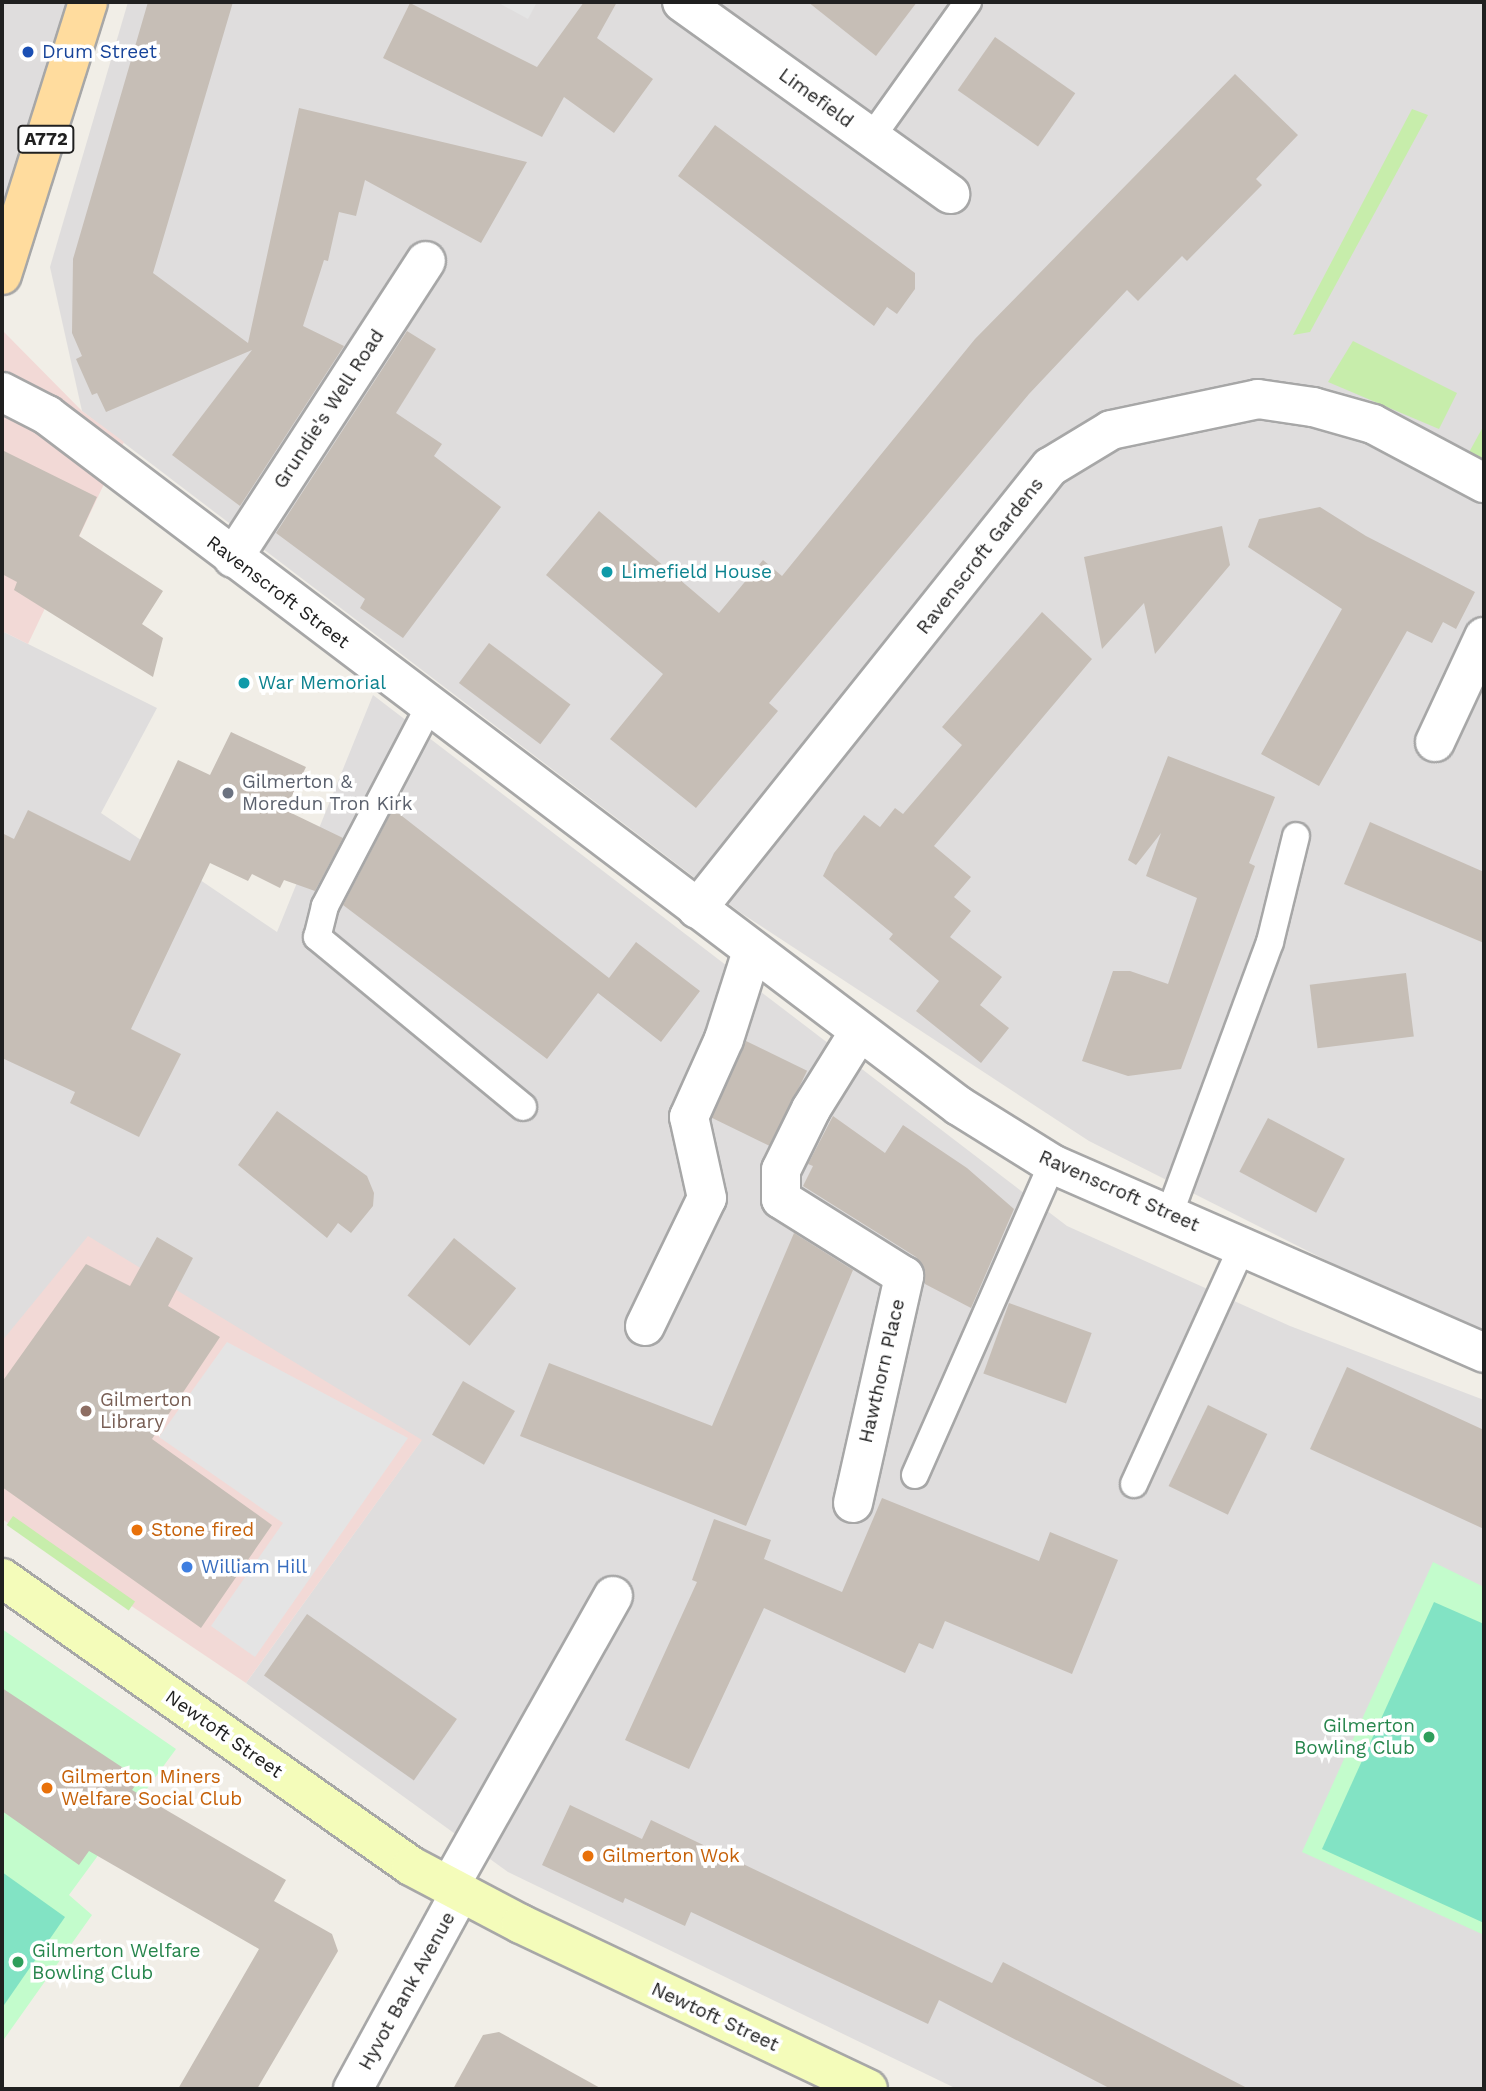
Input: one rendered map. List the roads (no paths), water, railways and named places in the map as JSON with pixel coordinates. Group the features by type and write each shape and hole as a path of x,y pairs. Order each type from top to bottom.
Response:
{"main road":[{"name":"A772","path":"2,275 89,2"},
{"name":"Newtoft Street","path":"2,1578 411,1866 454,1890 868,2089"}],"street":[{"name":"Limefield","path":"682,2 950,194"},
{"name":"Grundie's Well Road","path":"233,558 426,261"},
{"name":"Ravenscroft Street","path":"2,392 47,415 959,1106 1052,1164 1484,1353"},
{"name":"Ravenscroft Gardens","path":"697,909 1050,467 1111,430 1258,399 1373,424 1484,483"},
{"path":"1435,742 1484,637"},
{"path":"645,1326 707,1198 689,1117 723,1039 752,951"},
{"name":"Hawthorn Place","path":"853,1503 904,1276 781,1199 781,1170 811,1109 859,1032"},
{"path":"454,1890 613,1596"},
{"name":"Hyvot Bank Avenue","path":"353,2089 454,1890"}],"lane":[{"path":"871,138 968,2"},
{"path":"429,707 325,906 317,937 523,1107"},
{"path":"1169,1215 1270,942 1296,836"},
{"path":"915,1475 1052,1164"},
{"path":"1134,1483 1242,1247"}],"place":[{"name":"Drum Street","path":"28,52"},
{"name":"Limefield House","path":"607,572"},
{"name":"War Memorial","path":"244,683"},
{"name":"Gilmerton & Moredun Tron Kirk","path":"228,793"},
{"name":"Gilmerton Library","path":"86,1411"},
{"name":"Stone fired","path":"137,1530"},
{"name":"William Hill","path":"187,1567"},
{"name":"Gilmerton Bowling Club","path":"1429,1737"},
{"name":"Gilmerton Miners Welfare Social Club","path":"47,1788"},
{"name":"Gilmerton Wok","path":"588,1856"},
{"name":"Gilmerton Welfare Bowling Club","path":"18,1962"}]}
